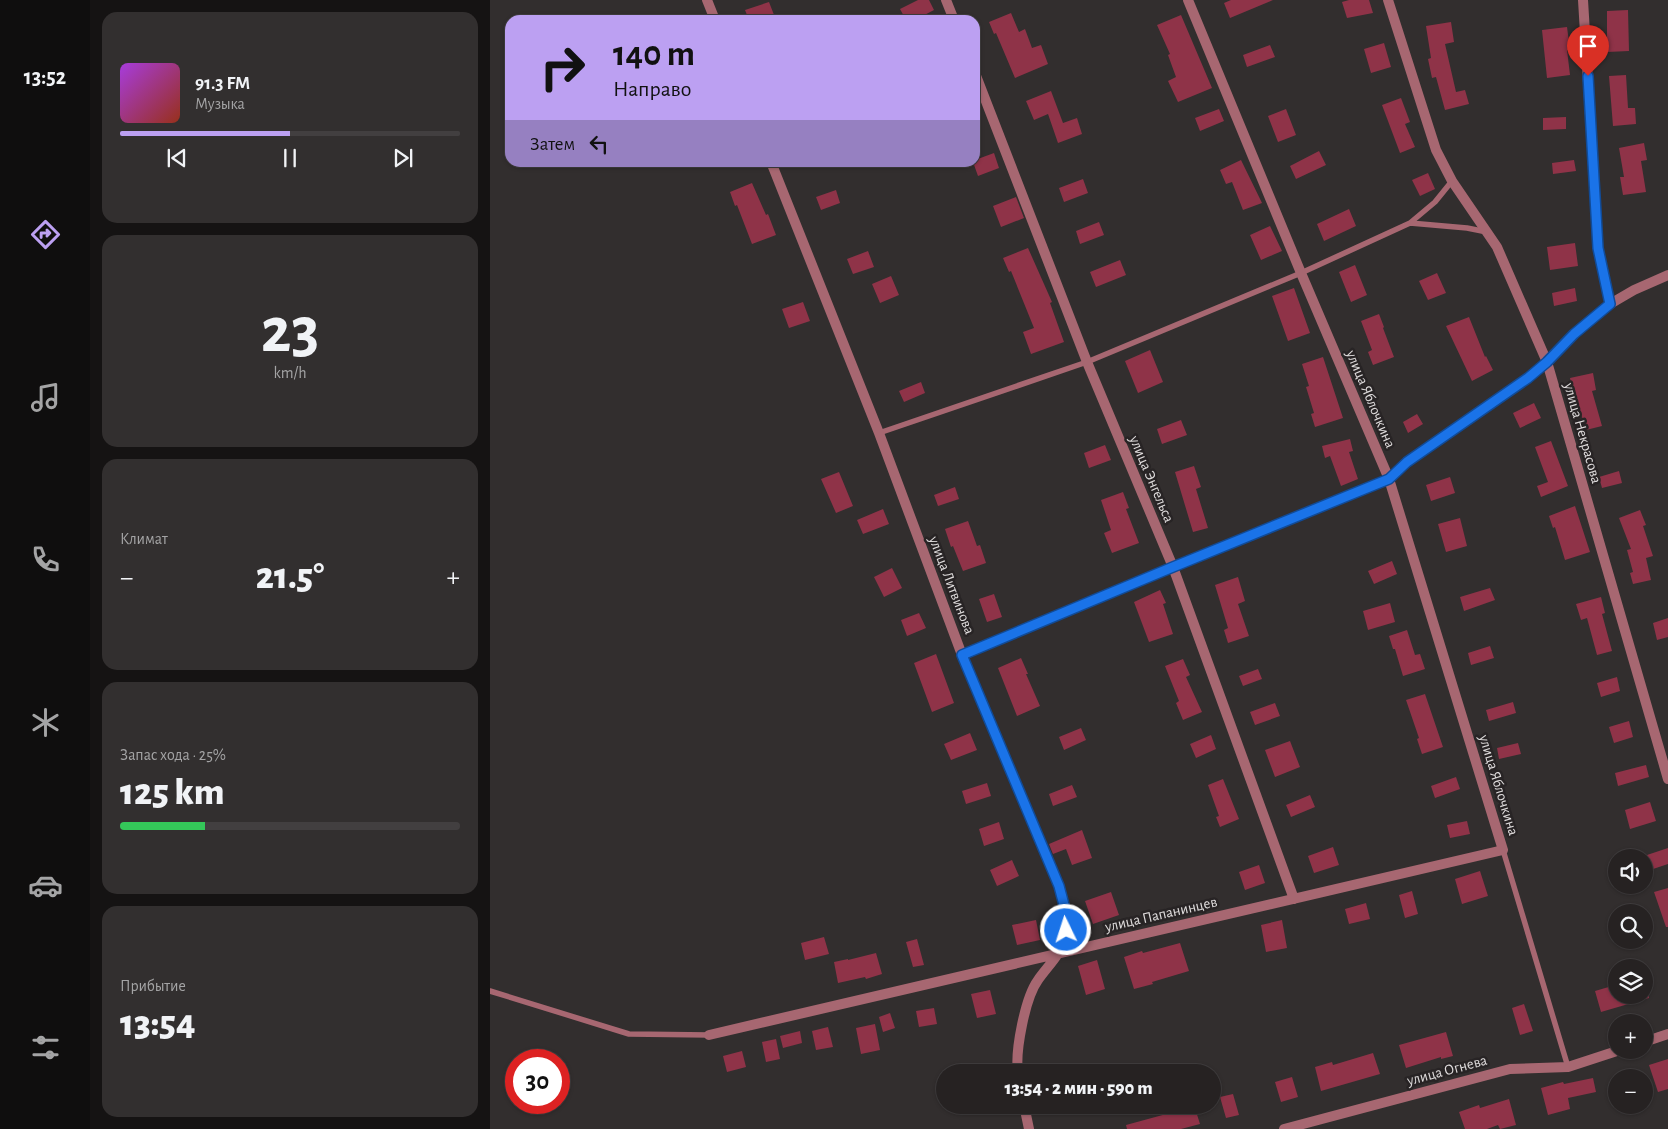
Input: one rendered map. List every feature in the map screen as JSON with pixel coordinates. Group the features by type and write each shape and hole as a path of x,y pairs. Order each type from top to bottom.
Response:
{"street":[{"path":"707,0 713,15"},
{"path":"946,0 952,15"},
{"name":"улица Яблочкина","path":"1188,0 1389,479 1503,850"},
{"name":"улица Некрасова","path":"1388,0 1436,150 1452,181 1497,247 1547,362 1668,779"},
{"path":"1583,0 1598,248 1610,304"},
{"name":"улица Энгельса","path":"980,86 1087,362 1173,567 1294,899"},
{"name":"улица Литвинова","path":"774,167 879,433 962,655 1059,886 1064,905 1065,939 1057,954 1036,982 1028,1002 1018,1044 1018,1064"},
{"path":"962,655 1389,479 1407,462 1528,378 1547,362 1574,334 1610,304 1634,290 1668,275"},
{"name":"улица Папанинцев","path":"709,1035 1503,850"},
{"path":"1653,1039 1668,1034"},
{"name":"улица Огнева","path":"1284,1129 1510,1069 1568,1067 1608,1054"},
{"path":"1026,1114 1028,1129"}],"lane":[{"path":"879,433 1087,362 1301,273 1410,223 1435,202 1452,181"},
{"path":"1410,223 1467,228 1488,233"},
{"path":"1503,850 1568,1067"},
{"path":"490,991 629,1034 709,1035"}],"building":[{"path":"918,0 929,0 934,10 924,15 903,15 900,9"},
{"path":"1231,0 1273,0 1230,18 1224,3"},
{"path":"1369,0 1373,13 1347,18 1342,2"},
{"path":"769,2 774,15 747,15 745,10"},
{"path":"1628,10 1629,51 1607,52 1607,11"},
{"path":"1011,13 1019,32 1025,29 1032,48 1041,45 1048,64 1015,78 996,33 994,34 989,22"},
{"path":"1181,15 1212,88 1178,102 1168,81 1176,77 1168,55 1170,54 1157,25"},
{"path":"1451,22 1454,42 1445,44 1456,92 1465,90 1469,104 1445,110 1436,77 1432,78 1428,59 1431,58 1426,26"},
{"path":"1567,27 1570,50 1567,50 1570,75 1547,78 1542,30"},
{"path":"1384,43 1391,67 1371,73 1364,49"},
{"path":"1270,45 1275,57 1247,67 1243,55"},
{"path":"1626,75 1628,108 1635,108 1636,124 1613,126 1609,76"},
{"path":"1051,91 1063,123 1077,118 1082,134 1058,143 1048,114 1034,120 1026,101"},
{"path":"1401,98 1410,122 1405,124 1415,147 1400,153 1382,105"},
{"path":"1219,109 1224,121 1200,131 1195,118"},
{"path":"1286,109 1296,135 1278,142 1268,116"},
{"path":"1566,117 1566,129 1543,130 1543,118"},
{"path":"1644,143 1647,160 1641,161 1646,192 1623,195 1620,177 1624,177 1619,148"},
{"path":"1319,151 1326,165 1296,179 1290,166"},
{"path":"994,153 999,168 978,176 975,167 980,167 980,158"},
{"path":"1241,160 1262,203 1243,210 1232,182 1226,184 1220,170"},
{"path":"1574,160 1576,171 1553,174 1552,163"},
{"path":"1428,173 1435,189 1420,196 1412,180"},
{"path":"1083,179 1088,193 1064,202 1059,188"},
{"path":"752,183 766,215 768,214 776,235 752,244 730,192"},
{"path":"836,190 840,203 821,210 816,197"},
{"path":"1016,197 1024,218 1001,227 993,206"},
{"path":"1349,209 1356,226 1324,241 1317,224"},
{"path":"1099,222 1104,235 1080,244 1076,231"},
{"path":"1270,226 1282,251 1261,260 1250,235"},
{"path":"1575,243 1578,266 1550,270 1547,247"},
{"path":"1028,248 1052,302 1050,303 1064,342 1031,354 1023,332 1034,328 1011,271 1009,272 1003,258"},
{"path":"868,251 874,267 853,274 847,259"},
{"path":"1120,260 1126,275 1096,287 1090,272"},
{"path":"1355,265 1367,295 1351,302 1339,272"},
{"path":"1437,273 1446,293 1428,300 1419,281"},
{"path":"891,276 899,295 880,303 872,284"},
{"path":"1294,288 1310,333 1288,341 1272,296"},
{"path":"1575,288 1577,301 1554,306 1552,293"},
{"path":"803,302 810,321 789,328 782,309"},
{"path":"1379,314 1394,357 1373,365 1368,352 1372,350 1361,321"},
{"path":"1469,317 1485,357 1493,370 1472,381 1446,326"},
{"path":"1150,350 1163,382 1138,393 1125,361"},
{"path":"1323,357 1343,418 1315,427 1311,414 1314,413 1306,387 1309,386 1302,364"},
{"path":"1593,373 1596,390 1592,391 1602,426 1586,430 1570,378"},
{"path":"921,382 925,393 904,402 899,391"},
{"path":"1534,403 1541,418 1520,428 1513,413"},
{"path":"1417,414 1423,424 1408,433 1403,422"},
{"path":"1181,420 1187,435 1162,444 1157,429"},
{"path":"1350,439 1353,451 1349,452 1358,479 1341,486 1330,456 1325,458 1322,446"},
{"path":"1551,441 1568,486 1541,497 1537,486 1548,482 1535,447"},
{"path":"1105,445 1111,460 1089,468 1084,453"},
{"path":"1194,466 1201,487 1196,489 1208,528 1193,532 1175,472"},
{"path":"1619,471 1622,483 1602,488 1599,477"},
{"path":"839,472 853,506 836,513 821,479"},
{"path":"1450,477 1455,493 1431,501 1426,485"},
{"path":"955,487 959,499 938,506 934,495"},
{"path":"1123,492 1129,508 1126,509 1139,543 1112,553 1104,533 1111,530 1101,500"},
{"path":"1575,506 1590,552 1565,560 1555,527 1553,528 1549,516"},
{"path":"883,509 889,524 863,534 857,520"},
{"path":"1640,510 1646,525 1643,526 1653,556 1646,558 1651,580 1633,584 1630,573 1633,572 1627,550 1631,549 1619,518"},
{"path":"1460,518 1467,546 1446,552 1438,524"},
{"path":"968,521 977,546 980,545 986,563 963,571 953,546 951,547 945,529"},
{"path":"1392,561 1397,574 1374,584 1368,571"},
{"path":"892,568 902,588 884,597 874,577"},
{"path":"1238,577 1245,601 1238,604 1249,636 1228,643 1224,630 1228,628 1215,585"},
{"path":"1490,588 1495,600 1464,611 1460,597"},
{"path":"1160,590 1166,603 1163,604 1173,634 1149,642 1134,602"},
{"path":"994,594 1002,617 987,622 979,599"},
{"path":"1601,597 1605,613 1602,614 1612,651 1597,655 1587,618 1581,620 1576,604"},
{"path":"1390,603 1395,622 1368,630 1363,611"},
{"path":"919,613 926,628 907,636 901,620"},
{"path":"1668,618 1668,637 1657,640 1653,623"},
{"path":"1407,630 1415,655 1420,654 1425,669 1403,676 1389,636"},
{"path":"1490,646 1494,658 1471,665 1468,653"},
{"path":"936,654 954,703 932,712 914,663"},
{"path":"1021,658 1040,706 1017,716 998,668"},
{"path":"1183,659 1190,675 1186,677 1202,712 1183,720 1176,703 1179,701 1165,666"},
{"path":"1258,669 1262,679 1243,686 1239,676"},
{"path":"1617,677 1620,691 1601,697 1597,683"},
{"path":"1425,694 1443,747 1422,754 1417,739 1419,738 1406,700"},
{"path":"1513,702 1516,713 1489,721 1486,710"},
{"path":"1275,703 1280,716 1255,725 1250,712"},
{"path":"1629,721 1633,737 1614,743 1609,727"},
{"path":"1081,728 1086,740 1064,750 1059,737"},
{"path":"970,733 977,750 951,760 944,744"},
{"path":"1211,735 1216,749 1196,758 1190,744"},
{"path":"1290,741 1300,767 1275,777 1265,750"},
{"path":"1518,743 1521,754 1499,759 1497,748"},
{"path":"1646,765 1649,777 1618,786 1615,773"},
{"path":"1456,777 1460,789 1435,798 1431,786"},
{"path":"1223,779 1239,819 1220,827 1216,817 1219,816 1208,785"},
{"path":"987,783 991,796 966,804 962,791"},
{"path":"1072,785 1077,797 1053,806 1049,794"},
{"path":"1310,795 1315,807 1291,817 1286,805"},
{"path":"1650,802 1656,821 1630,829 1625,810"},
{"path":"1467,821 1470,834 1450,838 1447,825"},
{"path":"999,822 1004,839 984,846 979,829"},
{"path":"1082,830 1092,858 1072,865 1066,849 1053,854 1049,844"},
{"path":"1333,847 1339,865 1314,873 1308,856"},
{"path":"1668,848 1668,864 1653,869 1653,853"},
{"path":"1012,860 1019,876 997,886 990,870"},
{"path":"1259,865 1265,883 1245,890 1239,872"},
{"path":"1480,871 1488,896 1462,904 1455,879"},
{"path":"1668,888 1668,927 1666,927 1654,892"},
{"path":"1412,891 1418,914 1405,918 1399,895"},
{"path":"1111,892 1119,915 1093,924 1085,901"},
{"path":"1366,903 1370,919 1349,924 1345,909"},
{"path":"1036,920 1040,940 1017,945 1012,925"},
{"path":"1282,920 1287,948 1266,952 1261,925"},
{"path":"824,937 829,954 805,960 801,943"},
{"path":"917,939 924,965 913,967 906,942"},
{"path":"1180,943 1189,971 1134,989 1124,957"},
{"path":"876,953 882,974 866,979 865,977 838,983 834,962"},
{"path":"1097,960 1105,989 1086,995 1078,966"},
{"path":"1608,987 1608,1004 1628,1004 1601,1012 1595,991"},
{"path":"990,990 996,1014 977,1018 971,994"},
{"path":"1524,1004 1533,1031 1520,1035 1512,1008"},
{"path":"934,1008 937,1024 919,1027 916,1011"},
{"path":"890,1013 895,1028 883,1032 879,1017"},
{"path":"875,1024 880,1050 861,1054 856,1028"},
{"path":"828,1027 833,1047 816,1050 812,1031"},
{"path":"800,1031 802,1043 783,1048 780,1036"},
{"path":"1446,1032 1453,1056 1441,1059 1441,1057 1406,1068 1399,1045"},
{"path":"776,1039 780,1059 766,1062 762,1042"},
{"path":"742,1051 746,1067 727,1072 723,1056"},
{"path":"1373,1053 1380,1074 1321,1091 1315,1067 1332,1062 1333,1065"},
{"path":"1668,1059 1668,1089 1658,1092 1653,1077 1653,1069 1650,1069 1649,1065"},
{"path":"1292,1077 1298,1097 1281,1102 1275,1082"},
{"path":"1593,1078 1596,1092 1568,1098 1570,1109 1548,1115 1541,1088 1563,1082 1564,1084"},
{"path":"1233,1094 1239,1115 1226,1118 1221,1097"},
{"path":"1509,1099 1516,1125 1500,1129 1498,1125 1487,1129 1465,1129 1459,1112 1479,1105 1480,1108"},
{"path":"1166,1114 1197,1114 1200,1124 1181,1129 1127,1129 1126,1125"}],"route":[{"path":"1066,930 1064,905 1059,886 962,655 1389,479 1407,462 1528,378 1547,362 1574,334 1610,304 1598,248 1588,76"}]}
